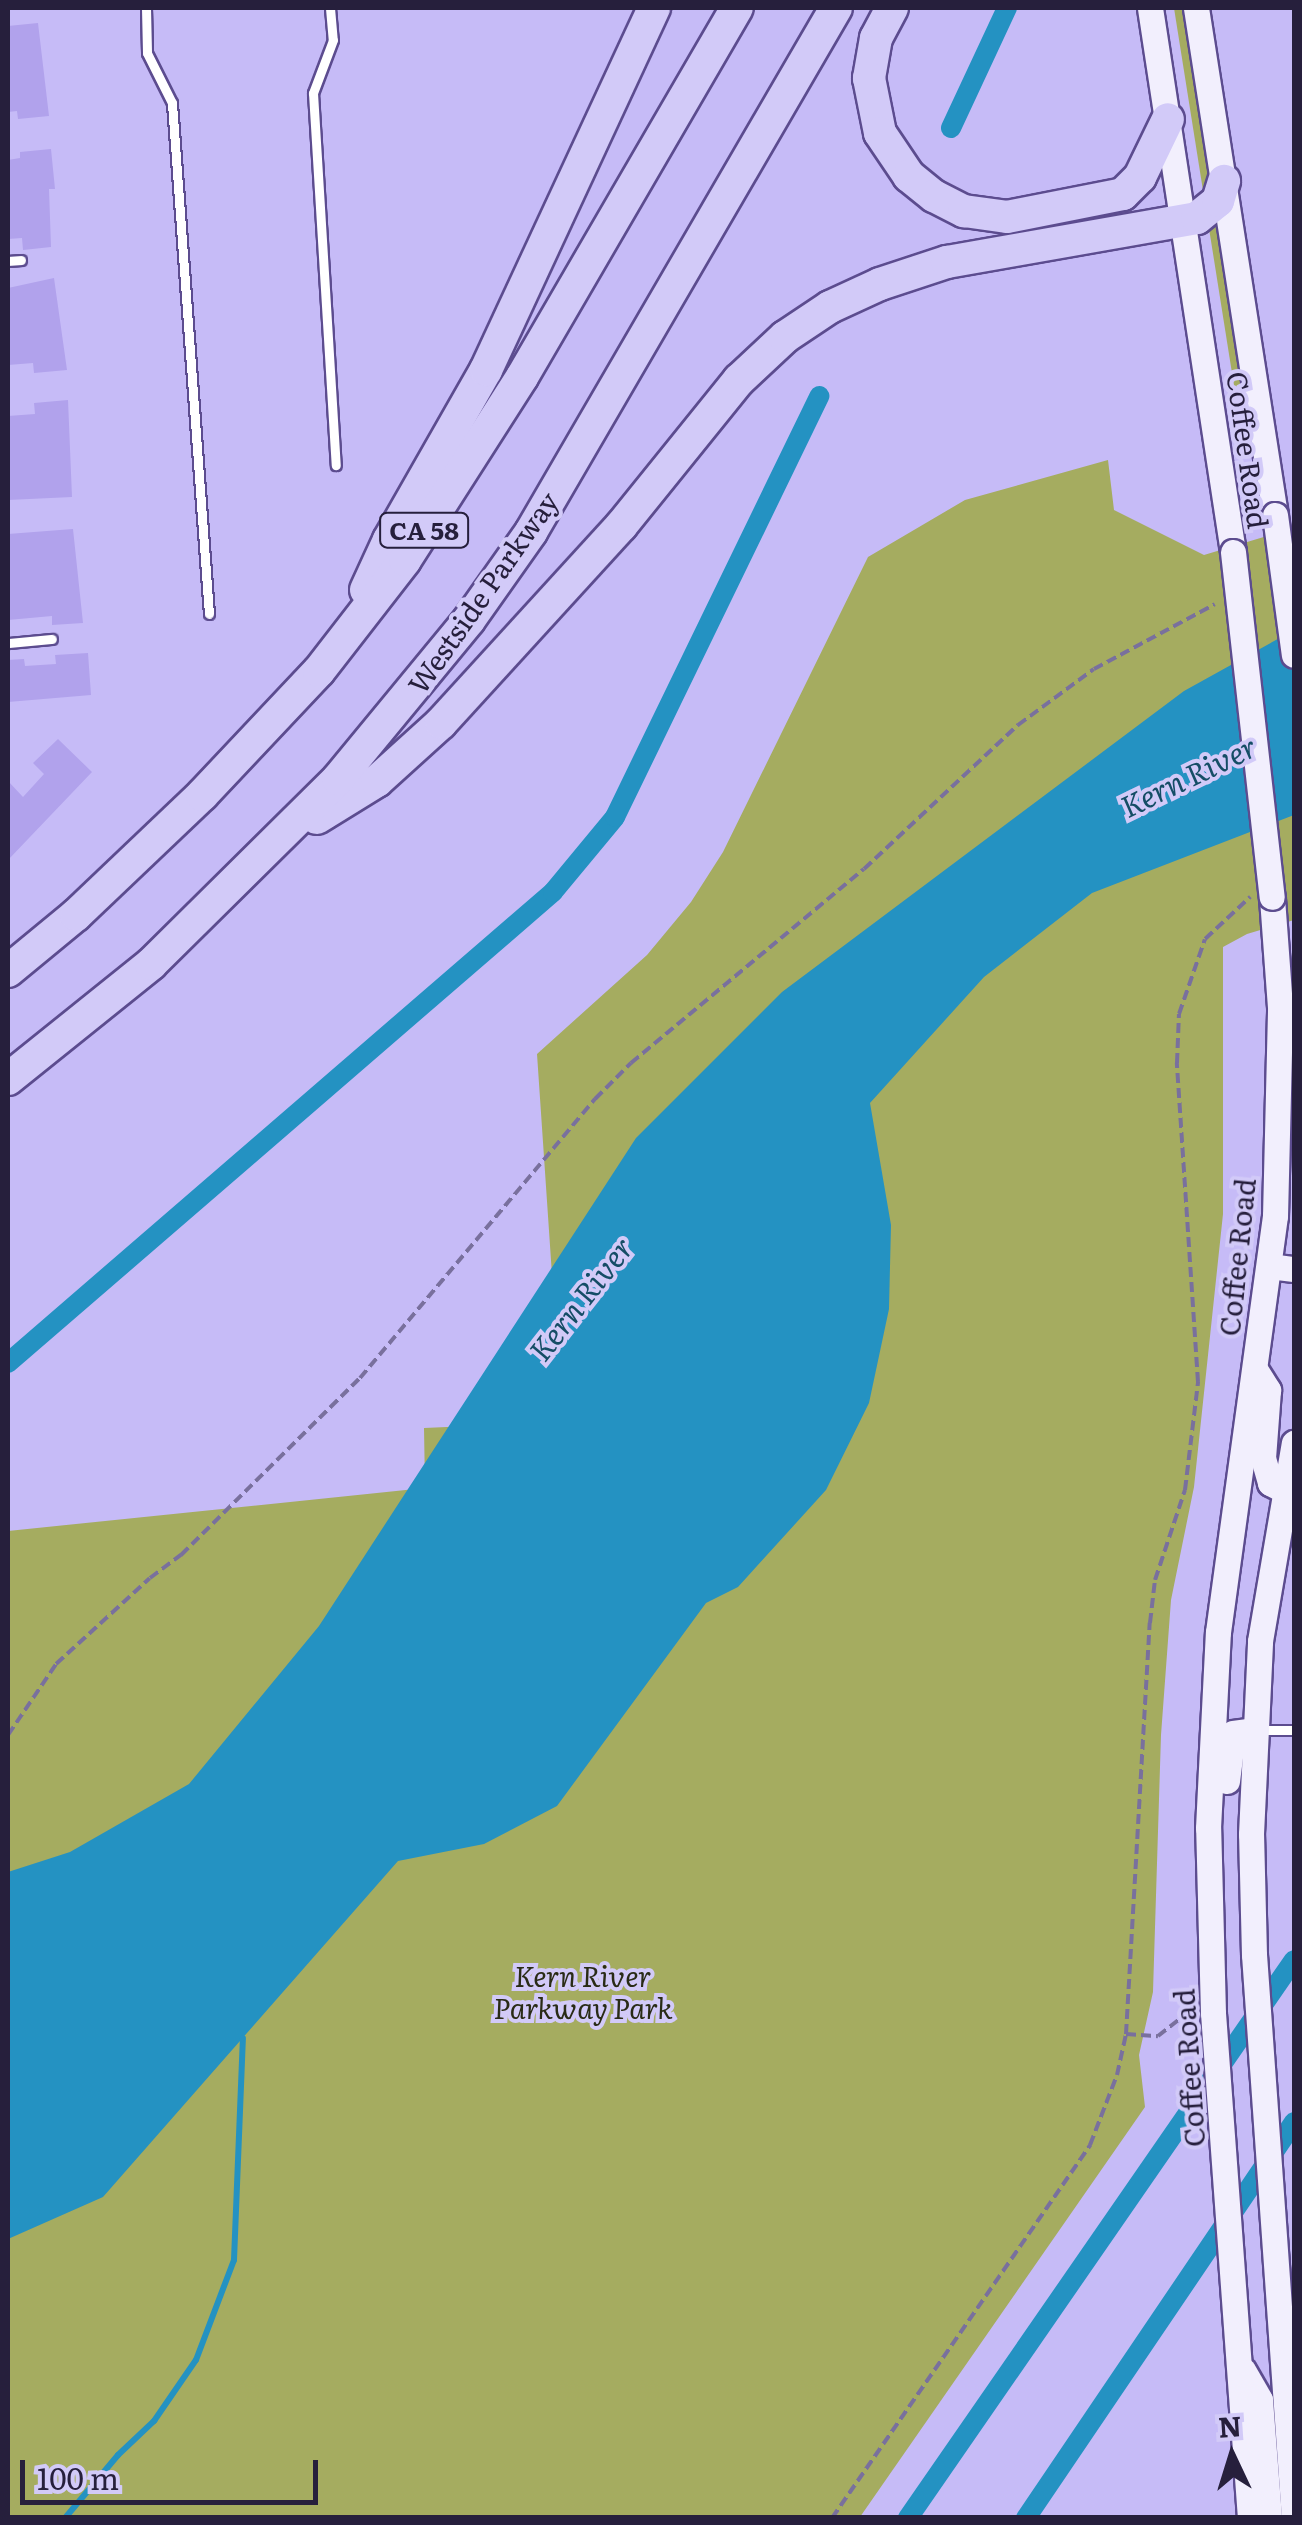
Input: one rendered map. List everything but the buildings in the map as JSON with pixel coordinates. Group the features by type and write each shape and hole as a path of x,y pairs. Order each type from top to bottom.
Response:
{"highway":[{"path":"319,672 348,631 389,540 486,370 654,8"},
{"name":"CA 58","path":"8,970 137,858 319,672 405,560 522,377 737,8"},
{"name":"Westside Parkway","path":"8,1079 151,964 338,779 404,701 531,532 836,8"},
{"path":"892,8 876,38 869,78 880,133 909,176 964,212 1007,217 1123,194 1140,177 1168,119"},
{"path":"266,848 378,781 440,723 621,526 739,380 785,337 830,307 880,284 947,262 1185,221 1213,208 1224,182"}],"main road":[{"name":"Coffee Road","path":"1150,8 1234,552 1261,897 1280,1008 1285,1218 1282,1267 1254,1368 1217,1651 1208,1828 1213,2009 1250,2518"},
{"name":"Coffee Road","path":"1196,8 1294,655"},
{"path":"1254,1368 1268,1390 1263,1458 1270,1483 1289,1492"},
{"path":"1294,1443 1289,1492 1260,1641 1254,1730 1254,1955 1294,2518"},
{"path":"1210,1940 1225,1910 1228,1751 1233,1734 1254,1730"},
{"path":"1239,2366 1260,2400 1269,2518"}],"lane":[{"path":"146,8 147,54 172,103 209,614"},
{"path":"330,8 333,40 313,94 336,465"},
{"path":"8,261 21,260"},
{"path":"8,643 52,640"},
{"path":"1254,1730 1294,1730"}],"path":[{"path":"8,1734 56,1664 106,1616 182,1555 360,1378 583,1113 631,1063 864,868 1018,725 1094,669 1216,604"},
{"path":"832,2518 1090,2145 1106,2112 1126,2034 1155,1580 1185,1490 1198,1382 1176,1062 1179,1014 1204,939 1261,897"},
{"path":"1126,2034 1158,2036 1171,2029 1187,2010 1213,2009"}],"green space":[{"path":"1174,8 1184,8 1250,435 1242,436"},
{"name":"Kern River Parkway Park","path":"1108,460 1114,510 1204,555 1294,528 1294,920 1247,934 1223,947 1223,1214 1194,1487 1171,1600 1161,1735 1153,1992 1139,2055 1145,2107 860,2517 8,2517 8,1531 425,1488 424,1428 562,1422 537,1054 647,955 691,902 723,852 868,557 965,500"}],"water":[{"name":"Kern River","path":"1294,630 1294,815 1092,893 984,977 870,1103 891,1225 889,1309 869,1403 826,1490 738,1587 706,1603 557,1806 484,1844 398,1861 103,2197 8,2239 8,1872 70,1852 189,1784 319,1626 636,1138 782,992 1184,691"}],"waterway":[{"path":"951,128 1007,8"},
{"path":"8,1363 553,892 615,817 819,396"},
{"path":"908,2518 1294,1960"},
{"path":"65,2518 118,2455 154,2421 196,2360 234,2260 243,2038"},
{"path":"1026,2518 1294,2122"}]}
